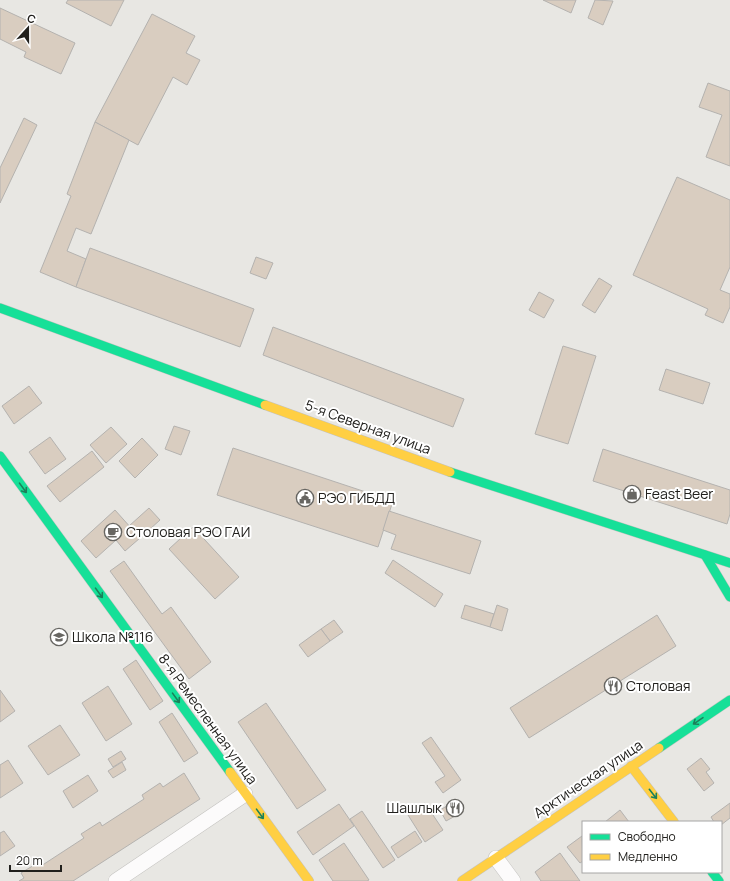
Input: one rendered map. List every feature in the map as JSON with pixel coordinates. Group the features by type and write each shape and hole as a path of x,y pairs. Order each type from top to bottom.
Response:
{"main road":[{"name":"5-я Северная улица","path":"0,308 461,476 730,563"},
{"name":"8-я Ремесленная улица","path":"0,456 309,881"},
{"path":"705,555 730,597"},
{"name":"Арктическая улица","path":"462,881 730,700"},
{"path":"631,766 673,821"},
{"path":"713,873 719,881"}],"street":[{"path":"116,881 245,794"},
{"path":"496,858 513,881"}],"building":[{"path":"68,0 124,0 111,26 66,3"},
{"path":"543,0 576,0 571,13"},
{"path":"595,0 613,1 603,25 588,18"},
{"path":"0,8 75,43 61,74 24,57 26,52 0,39"},
{"path":"152,14 195,36 186,53 200,60 187,85 173,77 138,145 95,122"},
{"path":"708,83 730,91 730,166 706,157 722,115 699,107"},
{"path":"24,118 37,125 0,203 0,168"},
{"path":"95,122 129,140 91,234 76,228 67,251 86,259 76,287 40,272 71,196 67,194"},
{"path":"677,177 730,200 730,267 720,290 730,294 730,307 723,323 705,315 708,309 633,275"},
{"path":"90,248 254,309 240,347 76,287"},
{"path":"256,257 273,263 266,279 250,273"},
{"path":"599,278 612,286 595,313 582,305"},
{"path":"539,292 554,300 544,318 529,310"},
{"path":"273,327 464,399 453,427 263,355"},
{"path":"563,346 596,356 568,444 535,434"},
{"path":"666,369 710,383 703,404 659,390"},
{"path":"29,386 42,403 14,424 2,406"},
{"path":"174,426 190,431 181,455 165,449"},
{"path":"111,427 127,444 106,463 90,445"},
{"path":"50,437 66,459 45,474 29,452"},
{"path":"142,438 158,455 135,478 119,461"},
{"name":"РЭО ГИБДД","path":"233,448 393,501 378,547 217,495"},
{"path":"603,449 730,490 730,514 727,524 593,481"},
{"path":"92,451 104,467 60,502 47,486"},
{"path":"149,508 160,520 140,538 129,526"},
{"name":"Столовая РЭО ГАИ","path":"115,510 140,538 125,551 116,540 96,558 81,541"},
{"path":"389,511 481,541 470,574 391,549 396,535 383,530"},
{"path":"193,527 239,577 215,599 169,549"},
{"path":"393,560 443,594 435,607 385,573"},
{"path":"124,561 162,614 171,607 211,662 189,679 110,571"},
{"path":"465,605 494,614 490,627 461,618"},
{"path":"497,605 508,609 502,631 490,627"},
{"path":"657,615 676,646 529,738 510,708"},
{"path":"334,620 343,632 330,641 321,629"},
{"path":"321,629 330,641 308,657 299,645"},
{"path":"136,660 163,701 150,710 123,669"},
{"path":"108,686 132,724 106,741 82,703"},
{"path":"0,690 15,711 0,722"},
{"path":"266,703 326,790 297,809 238,722"},
{"path":"172,713 198,753 184,762 159,722"},
{"path":"60,725 80,755 48,775 28,746"},
{"path":"431,737 461,780 443,793 435,782 445,776 422,743"},
{"path":"121,751 126,759 113,767 108,759"},
{"path":"701,758 710,769 706,772 714,783 704,791 687,769"},
{"path":"8,760 23,783 0,798 0,765"},
{"path":"122,762 126,770 113,778 108,771"},
{"path":"184,773 200,799 73,881 19,881 24,878 21,873 39,862 41,866 84,838 81,834 100,822 102,826 144,799 142,795 160,783 163,787"},
{"path":"88,775 98,791 73,808 63,791"},
{"path":"425,803 443,830 425,842 408,815"},
{"path":"452,803 459,814 446,821 440,810"},
{"path":"730,803 730,818 722,824 722,821 713,821 711,817"},
{"path":"339,804 354,826 313,855 297,832"},
{"path":"620,810 628,821 606,821"},
{"path":"362,811 395,860 383,868 350,819"},
{"path":"4,831 15,846 0,856 0,833"},
{"path":"415,831 422,842 398,858 391,847"},
{"path":"582,836 582,862 580,863 567,847"},
{"path":"344,843 369,880 333,881 319,860"},
{"path":"560,853 580,881 541,881 535,872"}],"traffic: fast":[{"path":"0,308 265,405"},
{"path":"0,456 230,772"},
{"path":"450,472 730,563"},
{"path":"705,555 730,597"},
{"path":"659,748 730,700"},
{"path":"713,873 719,881"}],"traffic: slow":[{"path":"265,405 450,472"},
{"path":"462,881 659,748"},
{"path":"631,766 673,821"},
{"path":"230,772 309,881"}],"place":[{"name":"Feast Beer","path":"632,494"},
{"name":"РЭО ГИБДД","path":"305,498"},
{"name":"Столовая РЭО ГАИ","path":"113,532"},
{"name":"Школа №116","path":"59,637"},
{"name":"Столовая","path":"613,686"},
{"name":"Шашлык","path":"455,808"}]}
